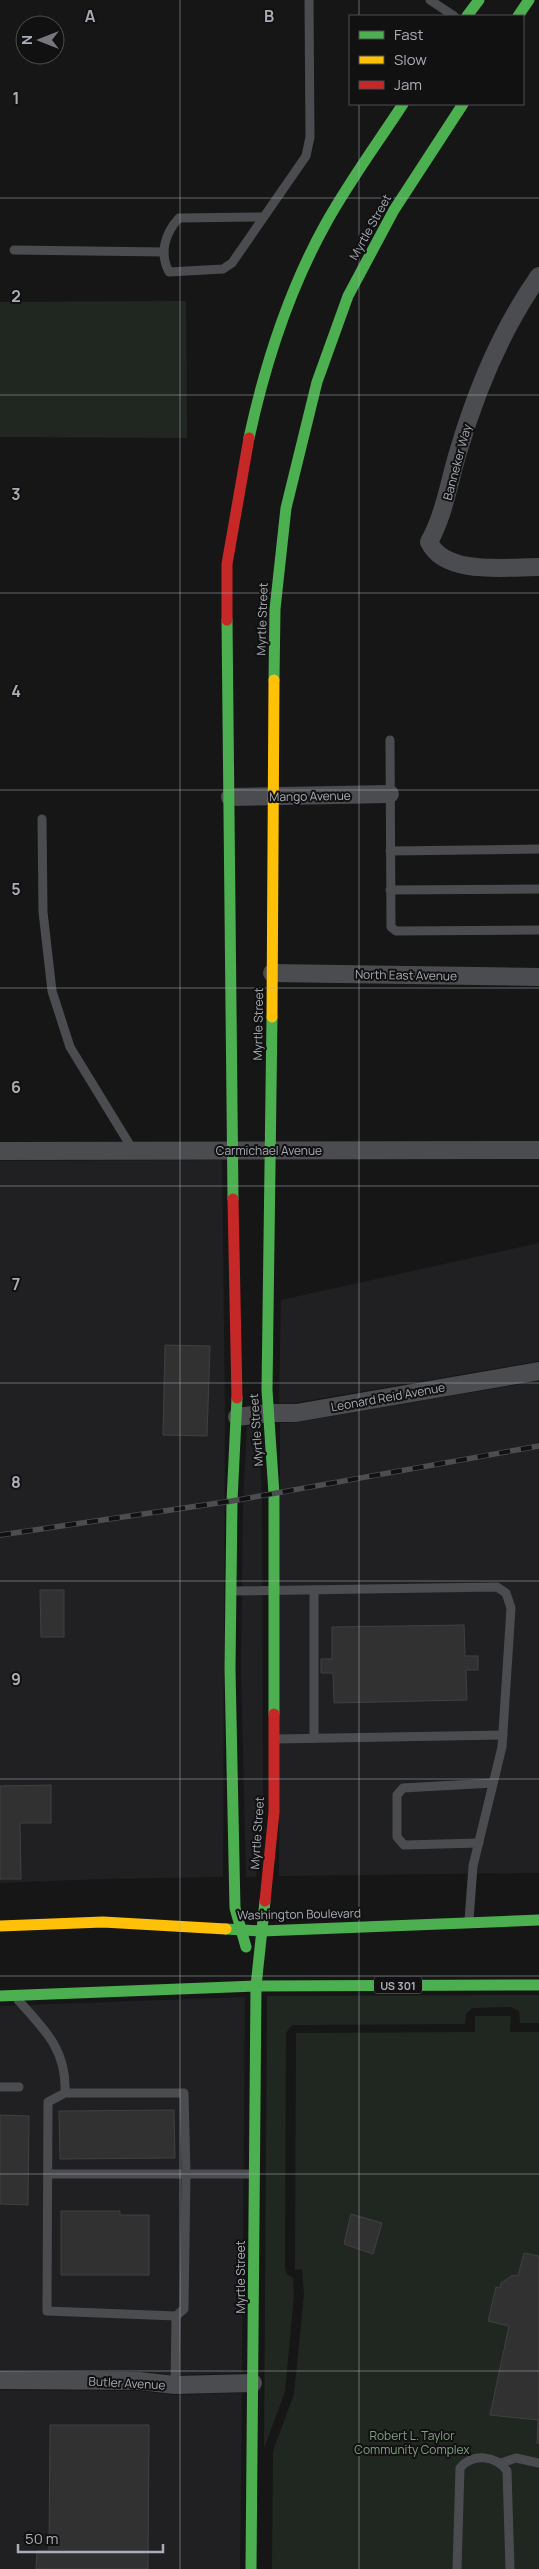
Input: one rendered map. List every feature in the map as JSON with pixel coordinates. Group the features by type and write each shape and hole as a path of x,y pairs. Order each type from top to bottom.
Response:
{"street":[{"path":"468,15 479,0"},
{"path":"519,15 528,0"},
{"name":"Myrtle Street","path":"256,1986 235,1908 230,1669 232,1501 237,1418 230,1006 227,564 240,480 260,387 291,293 326,224 402,105"},
{"name":"Myrtle Street","path":"251,2569 256,1986 274,1812 274,1494 267,1390 275,796 275,608 286,508 318,382 348,296 394,210 462,105"},
{"name":"Banneker Way","path":"539,276 495,354 467,422 444,508 429,542 438,556 472,567 539,567"},
{"name":"Mango Avenue","path":"230,797 390,794"},
{"name":"North East Avenue","path":"272,973 539,977"},
{"name":"Carmichael Avenue","path":"0,1151 539,1150"},
{"name":"Leonard Reid Avenue","path":"237,1418 268,1413 296,1413 539,1371"},
{"name":"Washington Boulevard","path":"0,1926 102,1922 262,1930 539,1920"},
{"name":"US 301","path":"0,1996 256,1986 539,1985"},
{"name":"Butler Avenue","path":"0,2380 139,2381 175,2385 253,2383"}],"lane":[{"path":"263,217 179,218 170,228 165,242 164,262 169,272 224,269 232,263 306,156 310,137 309,0"},
{"path":"430,0 452,15"},
{"path":"14,250 164,252"},
{"path":"390,740 391,926 396,930 539,930"},
{"path":"42,819 43,912 52,992 70,1048 133,1150"},
{"path":"390,851 539,849"},
{"path":"390,890 539,889"},
{"path":"231,1591 497,1587 506,1593 511,1608 503,1735 494,1783 473,1866 469,1922"},
{"path":"314,1590 314,1738"},
{"path":"274,1739 503,1735"},
{"path":"479,1843 404,1845 397,1837 397,1795 403,1788 494,1783"},
{"path":"15,1996 48,2033 60,2053 64,2076 64,2093"},
{"path":"0,2087 18,2087"},
{"path":"64,2093 184,2093 186,2173 184,2309 176,2316 48,2311 48,2102 64,2093"},
{"path":"48,2174 255,2174"},
{"path":"175,2385 176,2316"},
{"path":"457,2569 460,2468 466,2461 479,2458 492,2458 501,2463 507,2471 510,2569"},
{"path":"501,2463 516,2458 539,2463"}],"shaded area":[{"path":"222,1160 225,1409 223,1877 0,1883 0,1161"},
{"path":"539,1243 539,1361 294,1403 279,1403 281,1300"},
{"path":"539,1381 539,1873 279,1876 280,1423 298,1422"},
{"path":"258,1425 262,1494 263,1812 256,1877 246,1877 241,1669 243,1502 247,1426"},
{"path":"245,1997 242,2373 175,2375 139,2371 0,2370 0,2006"},
{"path":"0,2390 139,2391 175,2395 242,2393 240,2569 0,2569"}],"green space":[{"path":"186,301 187,438 0,437 0,302"},
{"path":"539,1995 539,2023 520,2023 519,2011 510,2007 472,2008 466,2014 465,2024 292,2025 286,2033 285,2269 287,2274 293,2278 294,2295 285,2392 264,2448 267,1996"},
{"name":"Robert L. Taylor Community Complex","path":"475,2016 511,2016 510,2032 539,2032 539,2569 272,2569 273,2451 294,2394 304,2295 302,2269 295,2270 296,2033 475,2032"}],"building":[{"path":"165,1345 210,1346 207,1436 163,1435"},
{"path":"40,1590 64,1590 64,1637 41,1637"},
{"path":"464,1625 465,1656 478,1656 478,1670 466,1670 467,1700 334,1703 333,1673 321,1673 321,1659 332,1659 332,1627"},
{"path":"51,1785 51,1823 20,1823 21,1879 0,1879 0,1786"},
{"path":"174,2110 175,2158 60,2159 59,2111"},
{"path":"0,2115 29,2116 28,2205 0,2204"},
{"path":"61,2211 120,2211 120,2215 149,2215 149,2275 61,2275"},
{"path":"351,2214 382,2223 373,2254 344,2244"},
{"name":"Robert L. Taylor Community Complex","path":"524,2253 539,2256 539,2443 537,2443 538,2420 490,2415 509,2326 488,2321 496,2287 500,2288 501,2283 513,2275 518,2276"},
{"path":"50,2425 149,2425 148,2569 36,2569 37,2551 49,2551"}],"railway":[{"path":"0,1535 232,1501 539,1446"}],"traffic: fast":[{"path":"468,15 479,0"},
{"path":"519,15 529,0"},
{"path":"249,438 270,356 300,276 334,209 402,105"},
{"path":"274,680 275,609 286,508 317,382 348,296 394,210 462,105"},
{"path":"227,620 233,1199"},
{"path":"272,1017 267,1390 274,1494 274,1714"},
{"path":"237,1398 232,1501 230,1669 235,1908 246,1947"},
{"path":"251,2569 256,1986 265,1901"},
{"path":"226,1929 262,1931 539,1920"},
{"path":"0,1996 256,1986 539,1985"}],"traffic: slow":[{"path":"272,1017 274,680"},
{"path":"0,1926 103,1922 226,1929"}],"traffic: jam":[{"path":"227,620 227,564 249,438"},
{"path":"233,1199 237,1398"},
{"path":"265,1901 274,1812 274,1714"}]}
